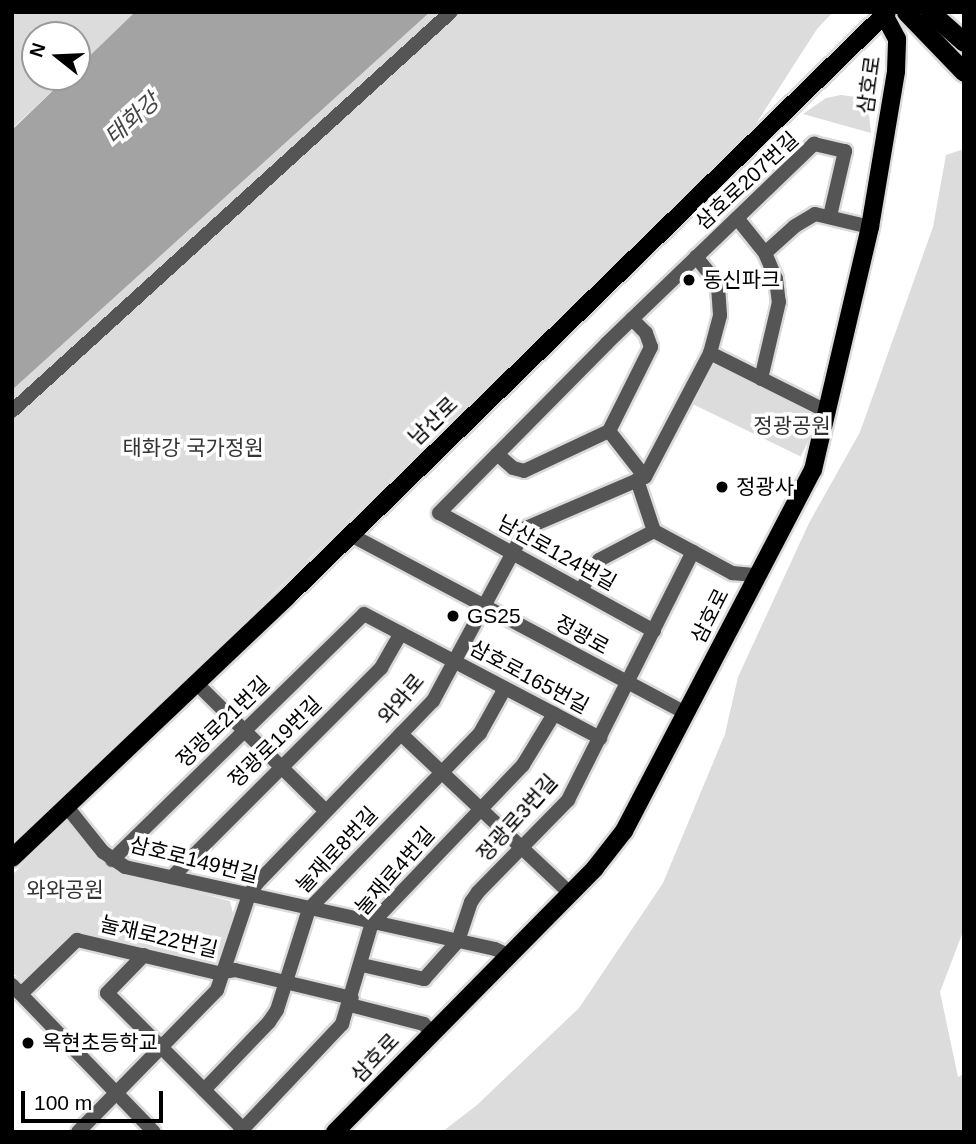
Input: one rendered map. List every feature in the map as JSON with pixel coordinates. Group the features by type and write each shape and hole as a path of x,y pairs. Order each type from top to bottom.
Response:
{"highway":[{"path":"906,12 964,42"},
{"path":"934,25 964,72"}],"main road":[{"name":"삼호로","path":"335,1132 595,867 624,831 813,470 870,227 896,71 897,38 886,14"},
{"name":"남산로","path":"12,858 886,14"}],"street":[{"path":"12,411 451,12"},
{"name":"삼호로207번길","path":"439,513 632,319 814,144 845,151 830,216"},
{"path":"765,253 807,217 830,216 870,227"},
{"path":"737,218 765,253 776,279 779,302 761,379"},
{"path":"641,478 710,353 721,299 718,284 696,257"},
{"path":"497,454 513,468 524,471 610,431 650,347 646,334 632,319"},
{"path":"710,353 828,412"},
{"path":"610,431 641,478 654,531 732,573 757,575"},
{"name":"와와로","path":"78,1132 214,995 226,973 250,895 257,883 433,701 526,528 641,478"},
{"name":"남산로124번길","path":"439,513 654,631"},
{"path":"581,590 599,560 654,531"},
{"name":"정광로","path":"349,534 686,713"},
{"name":"정광로3번길","path":"458,942 471,902 520,847 568,800 693,552"},
{"name":"삼호로165번길","path":"364,614 600,738"},
{"name":"정광로21번길","path":"112,860 364,614"},
{"name":"정광로19번길","path":"172,877 382,668 401,634"},
{"path":"196,683 325,810"},
{"name":"눌재로8번길","path":"204,1090 269,1022 286,983 309,909 440,771 480,733 505,688"},
{"name":"눌재로4번길","path":"242,1130 334,1036 351,1002 372,923 479,808 523,765 554,714"},
{"path":"401,734 570,893"},
{"name":"삼호로149번길","path":"67,807 112,860 125,867 495,949 508,955"},
{"name":"눌재로22번길","path":"17,989 77,940 226,973 235,970 286,983 424,1024 431,1033"},
{"path":"362,965 424,979 458,942"},
{"path":"144,955 107,993 242,1130"},
{"path":"17,989 154,1132"}],"green space":[{"path":"12,12 135,12 91,54 91,21 21,21 21,91 52,91 12,129"},
{"name":"태화강 국가정원","path":"430,12 833,12 817,29 754,127 12,847 12,390"},
{"path":"841,95 856,97 868,106 871,133 803,114 826,98"},
{"path":"964,149 964,929 940,992 958,1077 964,1074 964,1132 442,1132 477,1105 579,1008 663,883 725,734 738,677 809,523 860,432 933,227 946,155"},
{"name":"정광공원","path":"712,360 822,413 801,457 691,403"},
{"name":"와와공원","path":"68,819 106,865 122,873 230,901 235,922 219,965 84,934 76,936 26,982 20,980 12,972 12,875"}],"water":[{"name":"태화강","path":"135,12 430,12 12,390 12,130 52,91 91,91 91,54"}],"place":[{"name":"동신파크","path":"689,280"},
{"name":"정광사","path":"722,487"},
{"name":"GS25","path":"453,616"},
{"name":"옥현초등학교","path":"28,1043"}]}
